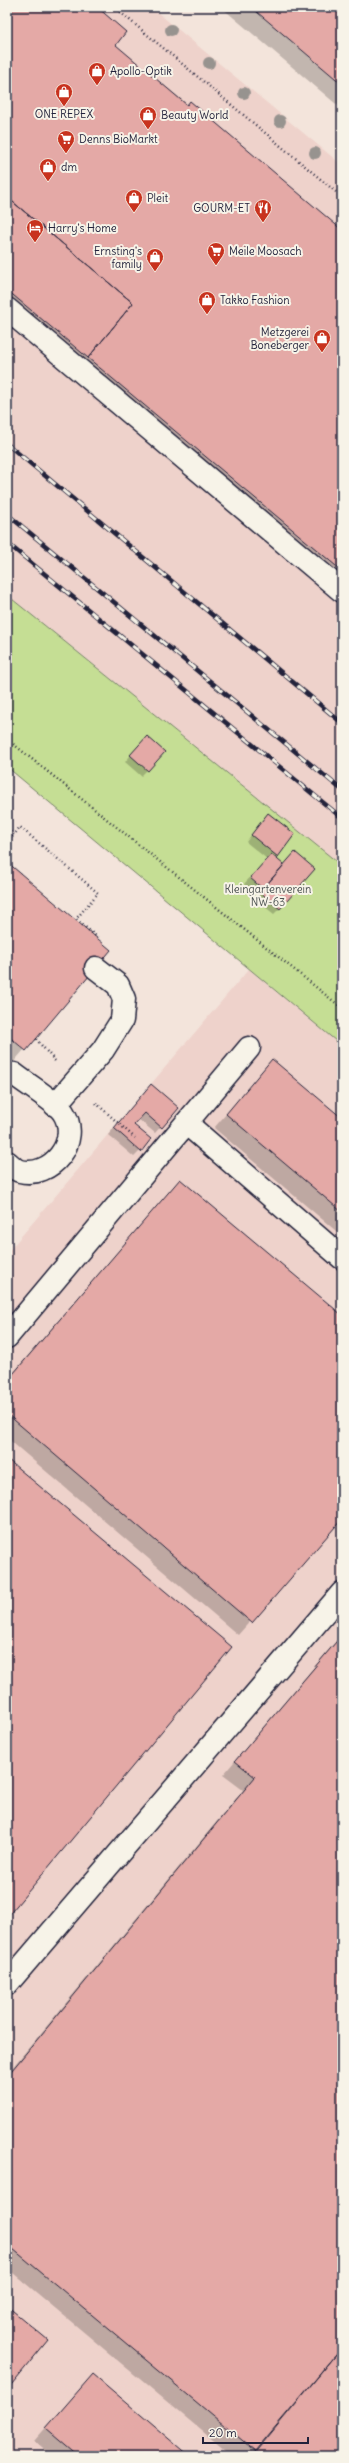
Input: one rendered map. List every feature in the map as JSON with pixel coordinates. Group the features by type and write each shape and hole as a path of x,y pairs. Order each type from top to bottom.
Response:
{"street":[{"path":"7,310 342,591"},
{"path":"54,1105 103,1050 122,1020 124,999 118,985 96,968"},
{"path":"7,1337 158,1159 249,1048"},
{"path":"7,1073 14,1074 63,1112 69,1129 68,1145 52,1164 37,1172 18,1171 7,1162"},
{"path":"186,1123 342,1258"},
{"path":"7,1984 342,1593"}],"path":[{"path":"114,7 342,198"},
{"path":"7,739 342,1008"},
{"path":"7,843 20,827 98,893 76,919 104,943"},
{"path":"7,829 14,835"}],"shaded area":[{"path":"7,7 151,7 342,165 342,866 7,595"},
{"path":"249,969 342,1046 342,2456 7,2456 7,1253"}],"green space":[{"name":"Kleingartenverein NW-63","path":"7,595 342,866 342,1046 7,767"}],"building":[{"name":"Meile Moosach","path":"7,7 97,7 126,32 116,45 187,105 190,101 342,230 342,571 88,358 133,303 7,197"},
{"path":"251,7 342,7 342,84 270,23"},
{"name":"Harry's Home","path":"7,197 133,303 88,358 7,290"},
{"path":"147,736 165,752 148,771 130,755"},
{"path":"268,813 295,834 278,857 251,835"},
{"path":"295,852 315,869 280,909 260,892"},
{"path":"271,854 284,865 263,889 250,878"},
{"path":"7,862 111,950 26,1051 7,1035"},
{"path":"272,1059 342,1118 342,1212 226,1114"},
{"path":"151,1084 179,1108 162,1128 145,1113 134,1125 151,1139 141,1152 114,1128"},
{"path":"180,1179 342,1315 342,1519 252,1623 7,1414 7,1381"},
{"path":"7,1459 232,1647 7,1917"},
{"path":"342,1635 342,2348 255,2451 7,2244 7,2076 255,1777 235,1761"},
{"path":"7,2306 48,2340 7,2390"},
{"path":"342,2348 342,2456 252,2456"},
{"path":"93,2374 189,2456 79,2456 46,2428"}],"railway":[{"path":"7,444 342,723"},
{"path":"7,514 342,790"},
{"path":"7,543 342,818"}],"place":[{"name":"Apollo-Optik","path":"97,86"},
{"name":"ONE REPEX","path":"64,107"},
{"name":"Beauty World","path":"148,130"},
{"name":"Denns BioMarkt","path":"66,154"},
{"name":"dm","path":"48,182"},
{"name":"Pleit","path":"134,213"},
{"name":"GOURM-ET","path":"263,223"},
{"name":"Harry's Home","path":"35,243"},
{"name":"Meile Moosach","path":"216,266"},
{"name":"Ernsting's family","path":"155,272"},
{"name":"Takko Fashion","path":"207,315"},
{"name":"Metzgerei Boneberger","path":"322,353"}]}
